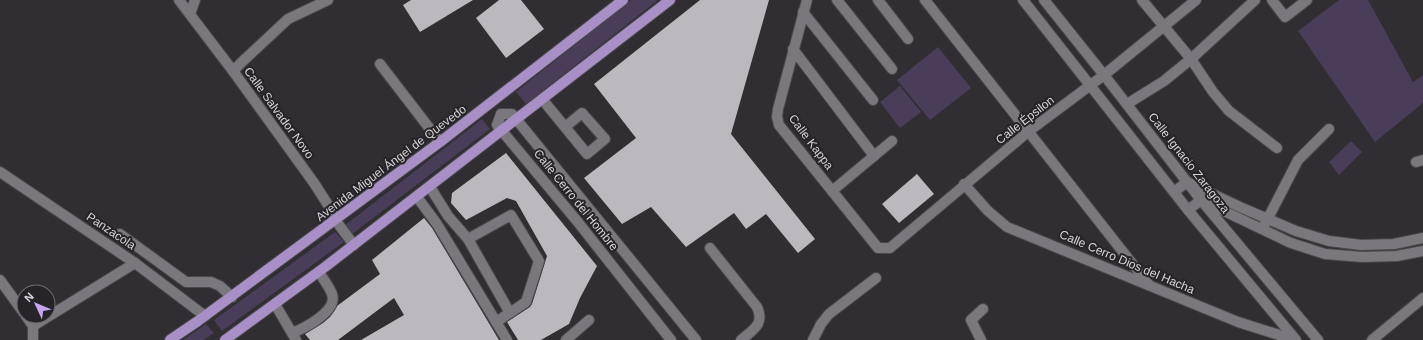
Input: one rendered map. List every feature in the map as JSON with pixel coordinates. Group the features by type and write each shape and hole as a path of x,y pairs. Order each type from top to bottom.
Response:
{"main road":[{"name":"Avenida Miguel Ángel de Quevedo","path":"170,340 336,221 623,0"},
{"path":"226,340 319,272 417,197 670,0"}],"street":[{"name":"Calle Salvador Novo","path":"178,0 233,71 317,188 330,208 336,221 354,245"},
{"path":"190,14 196,0"},
{"path":"233,71 288,19 328,0"},
{"name":"Calle Kappa","path":"807,0 778,110 777,117 779,125 871,239"},
{"path":"837,0 892,69"},
{"path":"878,0 908,39"},
{"path":"925,0 1149,285"},
{"path":"1023,0 1188,210 1296,340 1311,332"},
{"name":"Calle Ignacio Zaragoza","path":"1044,0 1201,200 1318,340"},
{"path":"1142,0 1191,59 1213,92 1229,111 1277,148"},
{"name":"Calle Épsilon","path":"871,239 878,248 890,248 964,184 1029,131 1090,86 1196,0"},
{"path":"1127,104 1164,81 1191,59 1255,0"},
{"path":"1272,0 1285,17 1307,0"},
{"path":"803,12 873,100"},
{"path":"793,49 874,156"},
{"path":"380,64 440,142"},
{"path":"542,99 565,127"},
{"path":"491,103 501,114 512,114 516,119"},
{"path":"501,114 497,125 502,130"},
{"name":"Calle Cerro del Hombre","path":"516,119 696,340"},
{"path":"1261,230 1298,160 1329,129"},
{"name":"Calle Cerro del Hombre","path":"502,130 577,221 671,340"},
{"path":"832,191 892,141"},
{"name":"Panzacola","path":"0,172 134,263 205,316"},
{"path":"1174,192 1187,182 1296,231 1328,241 1362,245 1394,244 1423,238"},
{"name":"Calle Cerro Dios del Hacha","path":"964,184 988,211 1007,227 1238,322 1296,340"},
{"path":"430,187 448,216 468,239 510,313"},
{"path":"417,197 436,224 507,340"},
{"path":"1188,210 1201,200 1261,230 1291,243 1325,254 1362,257 1397,256 1423,251"},
{"path":"468,239 511,215 538,261 526,302 496,322"},
{"path":"120,234 186,282 211,282 220,286 232,297"},
{"path":"710,248 757,307 760,314 760,321 756,327 741,340"},
{"path":"33,340 33,326 134,263"},
{"path":"275,304 294,336 328,310 333,304 332,295 319,272"},
{"path":"813,340 821,324 829,314 876,278"},
{"path":"0,280 16,302"},
{"path":"641,302 655,290"},
{"path":"1372,340 1423,298"},
{"path":"981,340 971,320 983,309"},
{"path":"566,340 589,320"}],"shaded area":[{"path":"631,0 658,0 526,104 516,92"},
{"path":"1339,0 1368,0 1413,82 1423,75 1423,103 1375,142 1298,31"},
{"path":"938,47 971,88 930,120 897,80"},
{"path":"900,86 921,112 900,128 880,102"},
{"path":"482,119 490,129 351,235 344,226"},
{"path":"1351,141 1362,152 1339,175 1329,162"},
{"path":"335,232 344,242 222,331 214,320"},
{"path":"206,324 214,333 204,340 183,340"}],"building":[{"path":"411,0 473,0 420,32 403,5"},
{"path":"499,0 521,0 544,29 506,58 476,18"},
{"path":"700,0 769,0 731,134 815,239 798,253 766,214 746,229 734,213 686,247 651,207 622,224 584,178 636,138 594,84"},
{"path":"506,153 597,266 580,298 569,324 541,340 518,340 507,322 530,307 532,304 547,256 516,201 507,198 466,220 451,203 452,193"},
{"path":"917,174 934,194 899,223 882,204"},
{"path":"424,218 432,228 499,340 361,340 404,315 394,298 338,340 310,340 305,334 323,323 330,317 337,306 380,274 372,260"}]}
